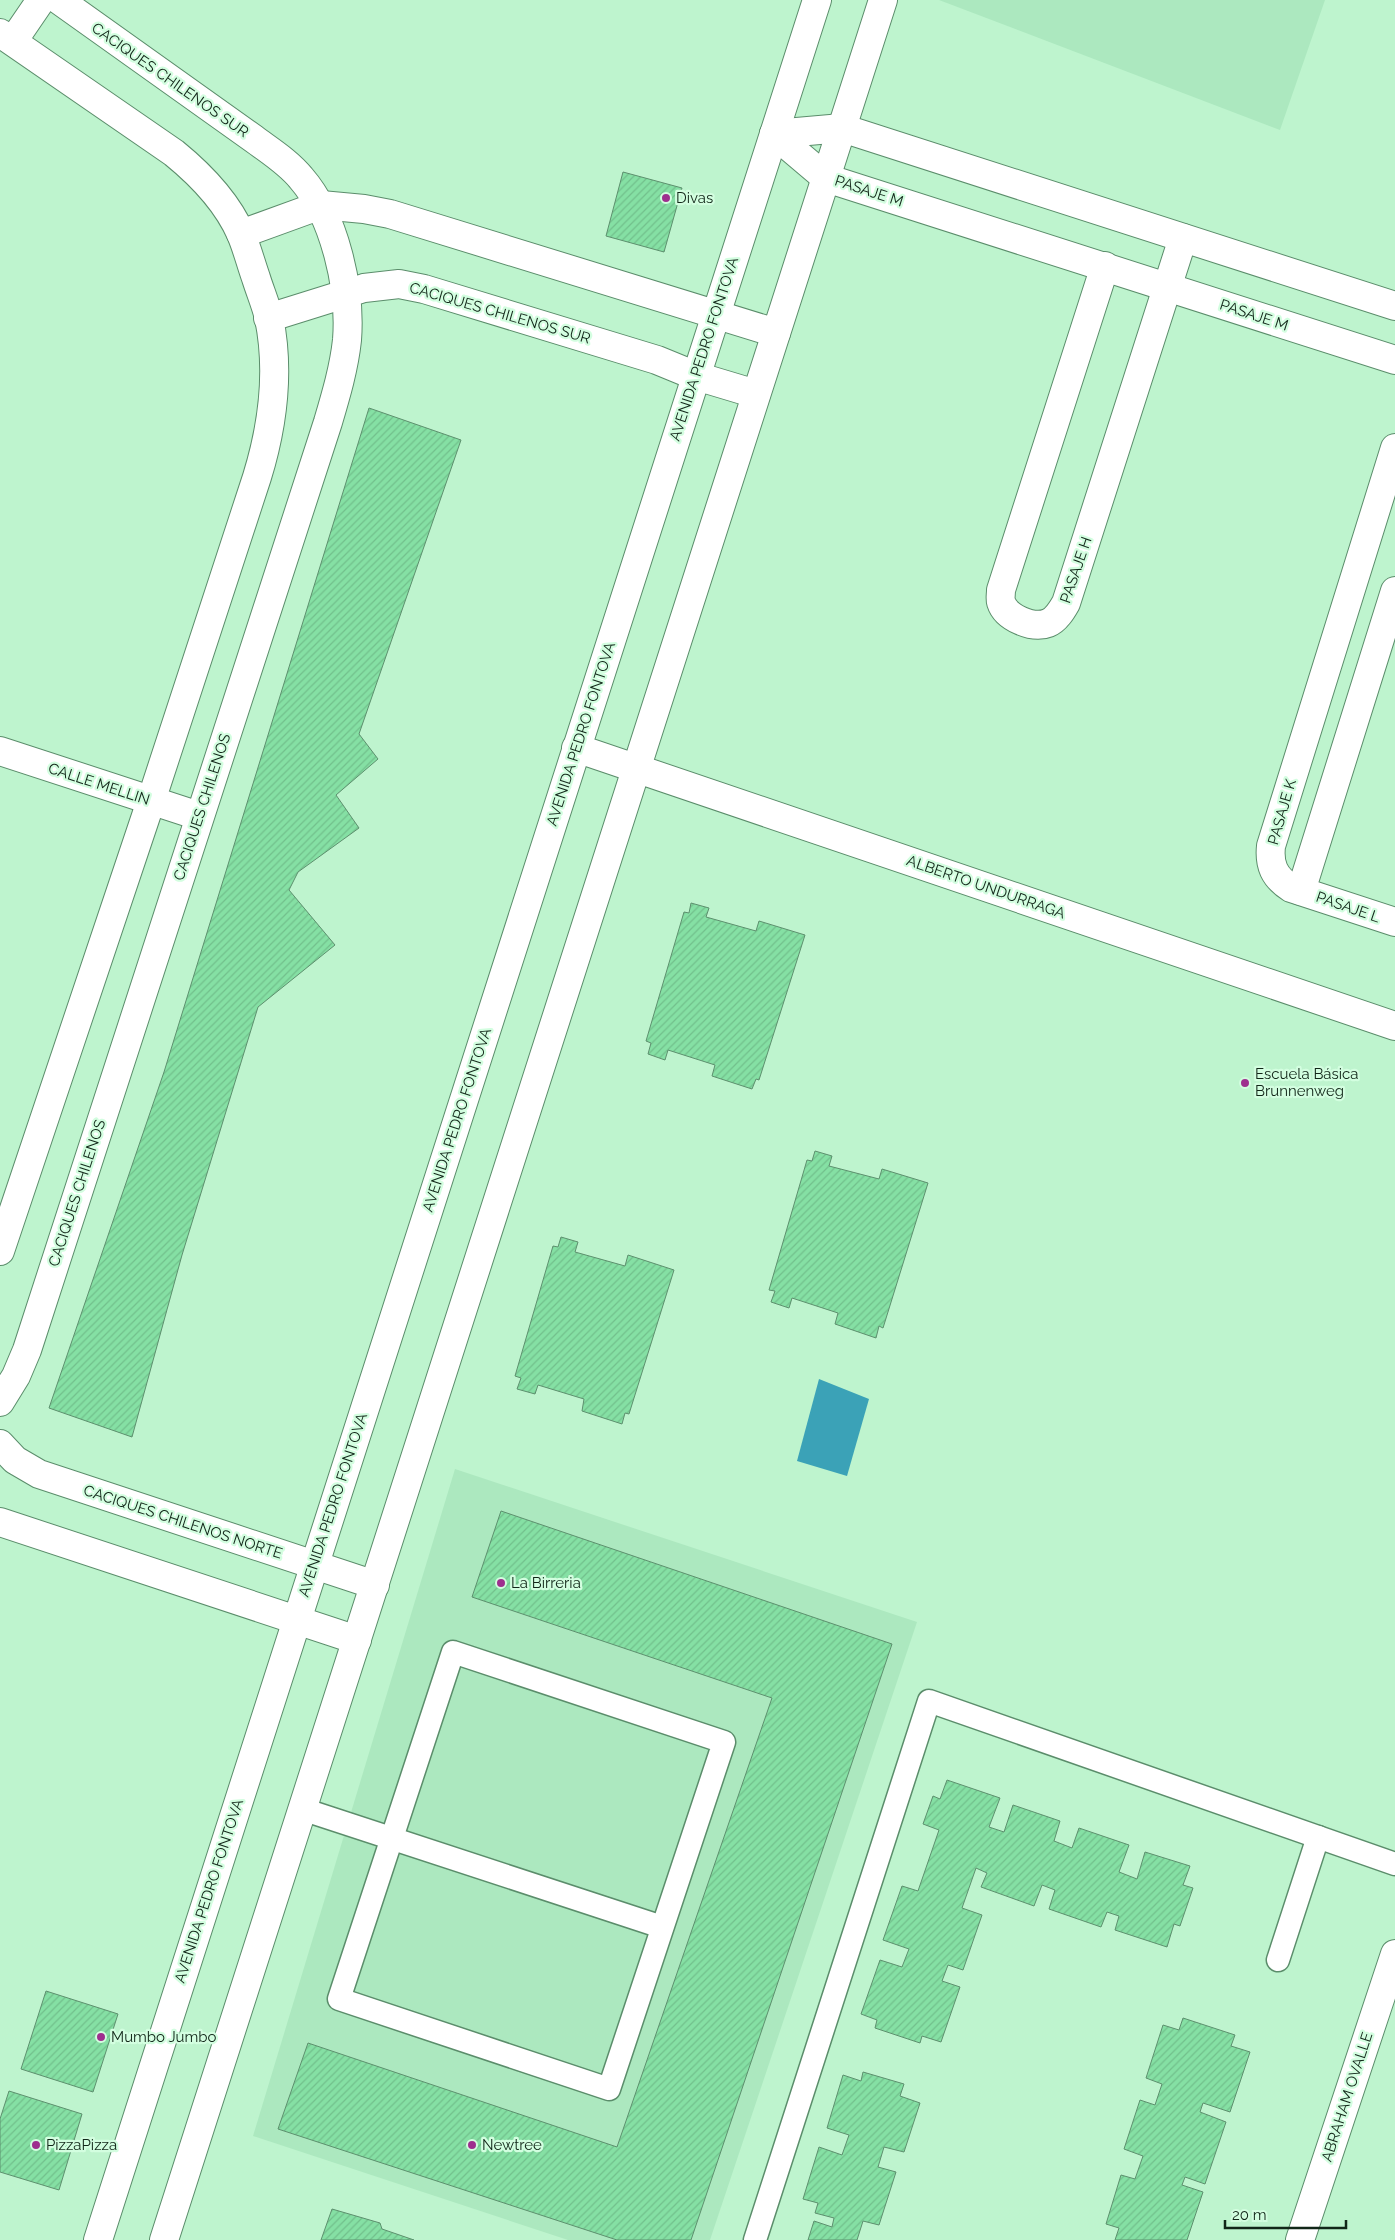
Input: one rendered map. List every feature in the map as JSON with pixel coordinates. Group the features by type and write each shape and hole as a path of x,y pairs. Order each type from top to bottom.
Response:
{"street":[{"path":"0,1251 151,801 267,444 273,409 275,375 268,318 241,234 213,190 195,170 174,153 6,37 41,0"},
{"name":"CACIQUES CHILENOS SUR","path":"59,0 285,162 301,178 321,205"},
{"name":"AVENIDA PEDRO FONTOVA","path":"98,2240 817,0"},
{"path":"164,2240 883,0"},
{"path":"774,134 842,128 1395,306"},
{"name":"PASAJE M","path":"774,134 826,178 1395,360"},
{"path":"241,234 321,205 364,209 390,214 776,333"},
{"name":"CACIQUES CHILENOS","path":"0,1402 16,1376 26,1350 328,422 341,376 347,339 346,293 332,235 321,205"},
{"name":"PASAJE H","path":"1105,266 1003,580 1001,603 1010,614 1021,620 1036,624 1048,623 1059,614 1066,603 1182,238"},
{"name":"CACIQUES CHILENOS SUR","path":"268,318 364,288 398,284 424,289 657,360 696,376 756,394"},
{"name":"PASAJE K","path":"1301,891 1291,888 1276,876 1270,859 1271,846 1395,448"},
{"path":"1301,891 1395,591"},
{"name":"ALBERTO UNDURRAGA","path":"576,748 1395,1026"},
{"name":"CALLE MELLIN","path":"0,751 199,816"},
{"name":"PASAJE L","path":"1301,891 1395,922"},
{"name":"CACIQUES CHILENOS NORTE","path":"0,1444 15,1460 39,1474 375,1585"},
{"path":"0,1522 357,1640"},
{"name":"ABRAHAM OVALLE","path":"1300,2240 1395,1954"}],"lane":[{"path":"453,1652 724,1742 609,2088 338,1999 392,1838 453,1652"},
{"path":"755,2240 929,1701 1395,1864"},
{"path":"302,1808 662,1927"},
{"path":"1278,1960 1318,1837"}],"shaded area":[{"path":"939,0 1325,0 1280,130"},
{"path":"455,1469 917,1622 710,2240 568,2240 253,2136"}],"water":[{"path":"819,1379 869,1399 847,1476 797,1461"}],"building":[{"path":"623,172 682,188 664,252 606,236"},
{"path":"369,408 461,440 359,734 378,759 336,795 359,828 298,872 289,890 335,945 258,1007 182,1255 132,1437 49,1408 164,1072"},
{"path":"691,903 709,908 706,917 756,931 759,921 805,935 759,1080 756,1079 752,1089 712,1076 715,1065 668,1050 665,1060 648,1054 651,1043 646,1041 684,912 689,913"},
{"path":"815,1151 832,1156 829,1166 879,1179 882,1169 928,1183 883,1328 879,1326 876,1338 835,1324 838,1313 792,1298 789,1308 771,1302 775,1291 769,1290 807,1160 812,1161"},
{"path":"561,1237 578,1242 575,1252 625,1266 628,1255 674,1270 629,1414 625,1413 622,1424 582,1411 584,1399 538,1385 535,1394 517,1389 521,1378 515,1376 553,1246 558,1247"},
{"path":"501,1511 892,1644 691,2240 617,2240 278,2129 308,2043 617,2147 772,1698 472,1597"},
{"path":"947,1780 1000,1798 989,1827 1004,1832 1013,1805 1060,1821 1054,1841 1072,1848 1079,1828 1129,1845 1119,1872 1137,1879 1145,1852 1190,1866 1183,1885 1193,1888 1180,1926 1174,1924 1167,1947 1115,1930 1119,1916 1107,1912 1101,1927 1049,1909 1055,1890 1042,1885 1034,1906 981,1887 987,1873 976,1868 962,1908 982,1915 963,1970 948,1965 942,1981 960,1987 941,2042 922,2036 920,2043 875,2028 877,2020 861,2014 880,1960 902,1967 909,1949 883,1940 902,1886 918,1891 939,1830 923,1824 933,1796 940,1799"},
{"path":"46,1991 118,2014 93,2092 21,2069"},
{"path":"1183,2018 1235,2035 1231,2046 1250,2052 1230,2112 1203,2103 1200,2112 1226,2122 1205,2184 1185,2177 1182,2185 1203,2192 1187,2240 1115,2240 1119,2228 1106,2224 1121,2175 1135,2179 1143,2156 1124,2149 1140,2100 1155,2105 1162,2084 1146,2078 1163,2025 1179,2030"},
{"path":"863,2072 904,2084 900,2096 920,2103 904,2152 884,2147 878,2167 896,2172 879,2225 863,2221 857,2240 808,2240 814,2221 832,2227 834,2218 815,2213 818,2203 803,2199 819,2147 842,2155 849,2135 827,2128 843,2075 861,2081"},
{"name":"PizzaPizza","path":"9,2091 82,2114 59,2190 0,2172 0,2119"},
{"path":"332,2209 380,2223 382,2229 414,2240 321,2240"}],"place":[{"name":"Divas","path":"666,198"},
{"name":"Escuela Básica Brunnenweg","path":"1245,1083"},
{"name":"La Birreria","path":"501,1583"},
{"name":"Mumbo Jumbo","path":"101,2037"},
{"name":"PizzaPizza","path":"36,2145"},
{"name":"Newtree","path":"472,2145"}]}
